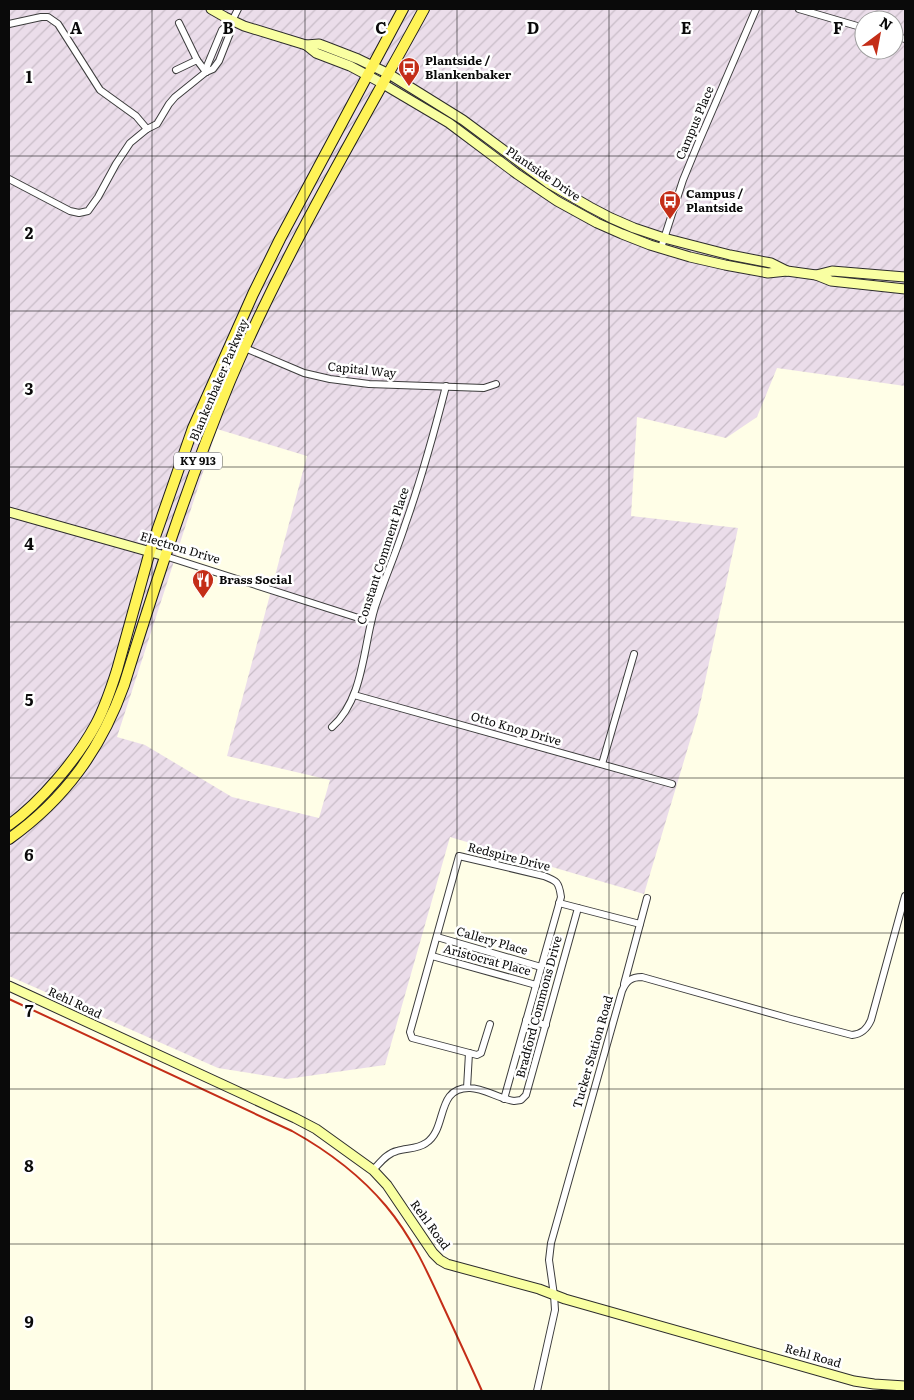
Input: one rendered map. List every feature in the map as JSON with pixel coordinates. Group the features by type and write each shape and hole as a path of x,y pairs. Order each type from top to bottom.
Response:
{"main road":[{"name":"Blankenbaker Parkway","path":"9,825 48,789 96,724 117,670 150,552 194,428 280,239 403,9"},
{"name":"Blankenbaker Parkway","path":"9,839 65,789 89,757 116,708 165,556 203,448 245,348 297,240 424,9"}],"street":[{"name":"Plantside Drive","path":"211,9 232,21 306,45 316,53 350,66 383,84 449,123 539,189 614,231 690,257 768,273 787,271 816,274 832,271 905,277"},
{"path":"9,179 70,211 79,213 88,211 130,143 147,129 157,124 175,97 206,72 213,69 219,61 230,33 232,21 238,9"},
{"name":"Campus Place","path":"661,248 683,180 756,9"},
{"path":"799,9 854,25"},
{"path":"9,31 11,24 41,17 48,17 58,24 100,90 136,116 147,129"},
{"path":"179,24 196,60 206,72"},
{"name":"Plantside Drive","path":"306,45 319,44 388,74 463,120 548,183 611,218 664,238 730,256 771,263 787,271"},
{"path":"176,70 196,60"},
{"path":"500,161 507,152"},
{"name":"Plantside Drive","path":"816,274 831,282 905,288"},
{"path":"893,287 894,276"},
{"name":"Capital Way","path":"232,341 308,375 368,384 484,388 496,384"},
{"name":"Constant Comment Place","path":"332,727 345,713 354,695 376,605 406,524 446,386"},
{"name":"Electron Drive","path":"9,512 165,556 371,622"},
{"path":"602,764 634,654"},
{"name":"Otto Knop Drive","path":"354,695 672,784"},
{"name":"Redspire Drive","path":"470,1053 412,1038 410,1032 459,856 544,876 554,880 559,885 561,897 504,1099"},
{"name":"Tucker Station Road","path":"537,1391 554,1316 554,1295 549,1260 551,1244 623,987 632,978 642,977 791,1020 852,1035 858,1034 866,1029 871,1020 905,896"},
{"path":"623,987 647,898"},
{"path":"559,903 640,924"},
{"name":"Bradford Commons Drive","path":"504,1099 521,1100 526,1095 578,908"},
{"name":"Callery Place","path":"437,937 541,967"},
{"name":"Aristocrat Place","path":"432,956 536,985"},
{"name":"Rehl Road","path":"9,986 316,1129 373,1170 387,1185 433,1253 447,1264 854,1381 905,1386"},
{"path":"526,1020 546,1025"},
{"path":"467,1088 470,1053 478,1055 481,1052 490,1024"},
{"path":"373,1170 395,1151 419,1147 431,1139 449,1096 456,1091 472,1087 504,1099"}],"shaded area":[{"path":"9,9 905,9 905,386 777,368 757,417 726,438 637,417 631,516 738,528 698,714 644,894 450,837 385,1065 287,1079 218,1068 9,976","holes":["217,429 307,456 227,756 330,780 319,818 232,797 145,745 117,737"]}],"railway":[{"path":"9,999 292,1131 331,1155 354,1174 386,1206 412,1243 482,1391"}],"place":[{"name":"Plantside / Blankenbaker","path":"409,87"},
{"name":"Campus / Plantside","path":"670,220"},
{"name":"Brass Social","path":"203,599"}]}
